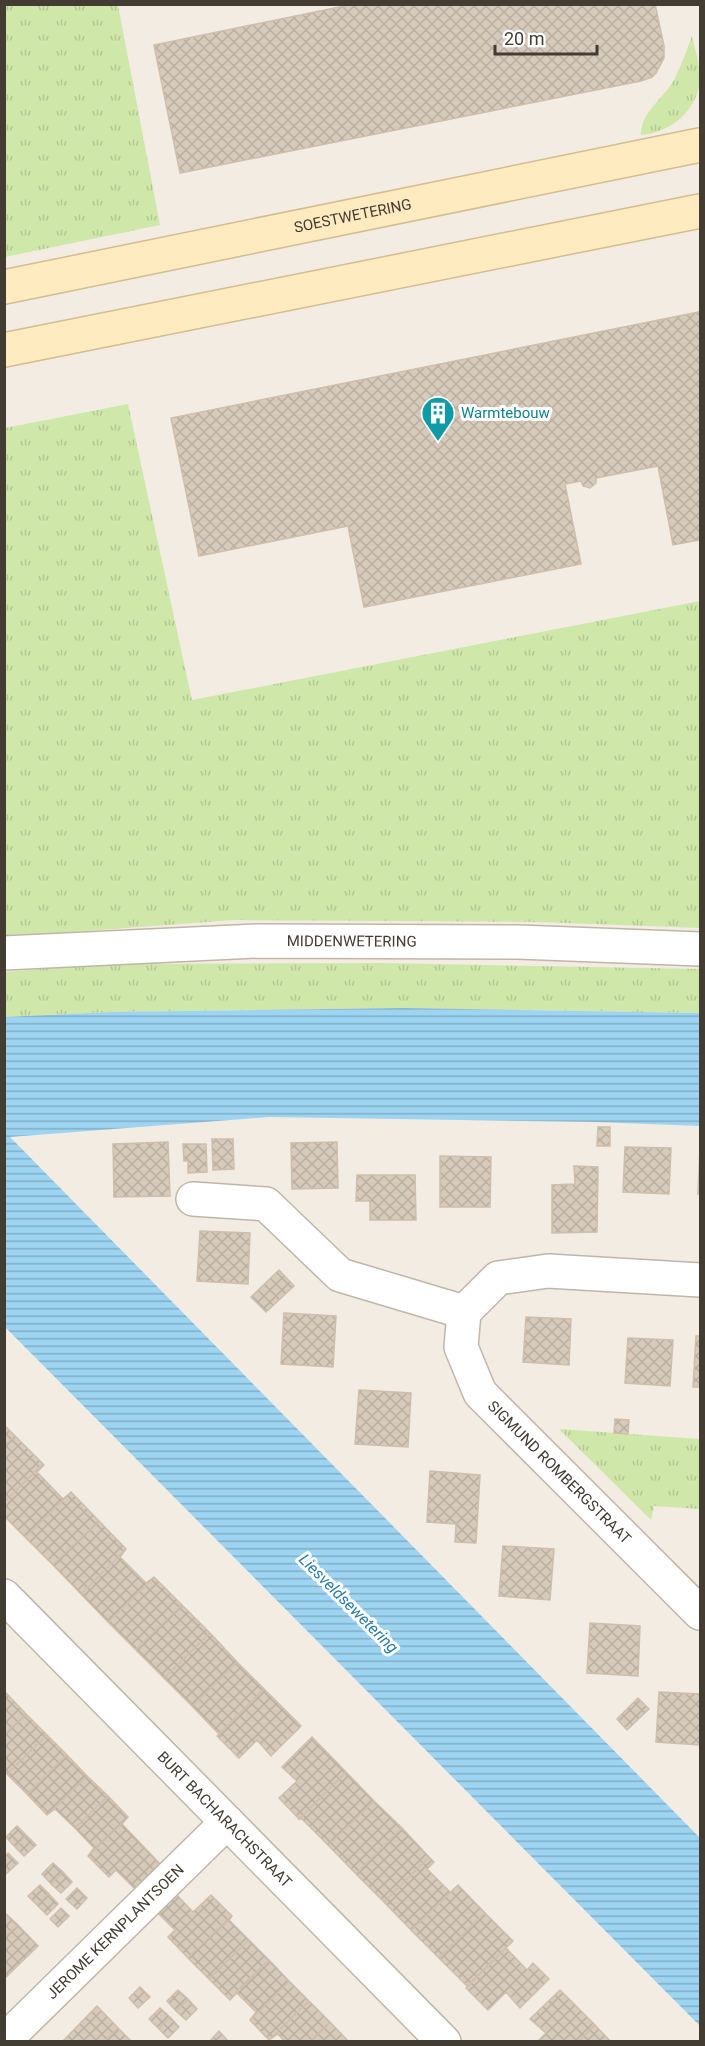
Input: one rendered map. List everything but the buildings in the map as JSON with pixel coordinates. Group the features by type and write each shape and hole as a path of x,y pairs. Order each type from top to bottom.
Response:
{"main road":[{"name":"SOESTWETERING","path":"4,287 700,146"},
{"path":"4,350 700,211"}],"street":[{"name":"MIDDENWETERING","path":"4,953 256,941 518,942 700,949"},
{"path":"193,1198 267,1204 340,1275 464,1312 498,1278 548,1270 700,1280"},
{"name":"SIGMUND ROMBERGSTRAAT","path":"464,1312 461,1347 480,1393 700,1613"},
{"name":"BURT BACHARACHSTRAAT","path":"4,1596 444,2042"},
{"name":"JEROME KERNPLANTSOEN","path":"4,2041 227,1822"}],"green space":[{"path":"5,4 118,5 160,225 5,257"},
{"path":"692,36 700,78 695,100 673,124 663,130 641,135 644,120 674,80"},
{"path":"128,404 192,700 700,601 700,928 539,922 234,920 5,937 5,428"},
{"path":"382,963 700,969 700,1013 403,1008 111,1012 5,1017 4,972 101,964"},
{"path":"559,1429 700,1439 700,1509 654,1506 651,1520"}],"water":[{"name":"Liesveldsewetering","path":"403,1008 700,1013 700,1126 596,1122 269,1117 10,1137 700,1838 700,2026 5,1327 5,1017 111,1012"}],"place":[{"name":"Warmtebouw","path":"438,442"}]}
